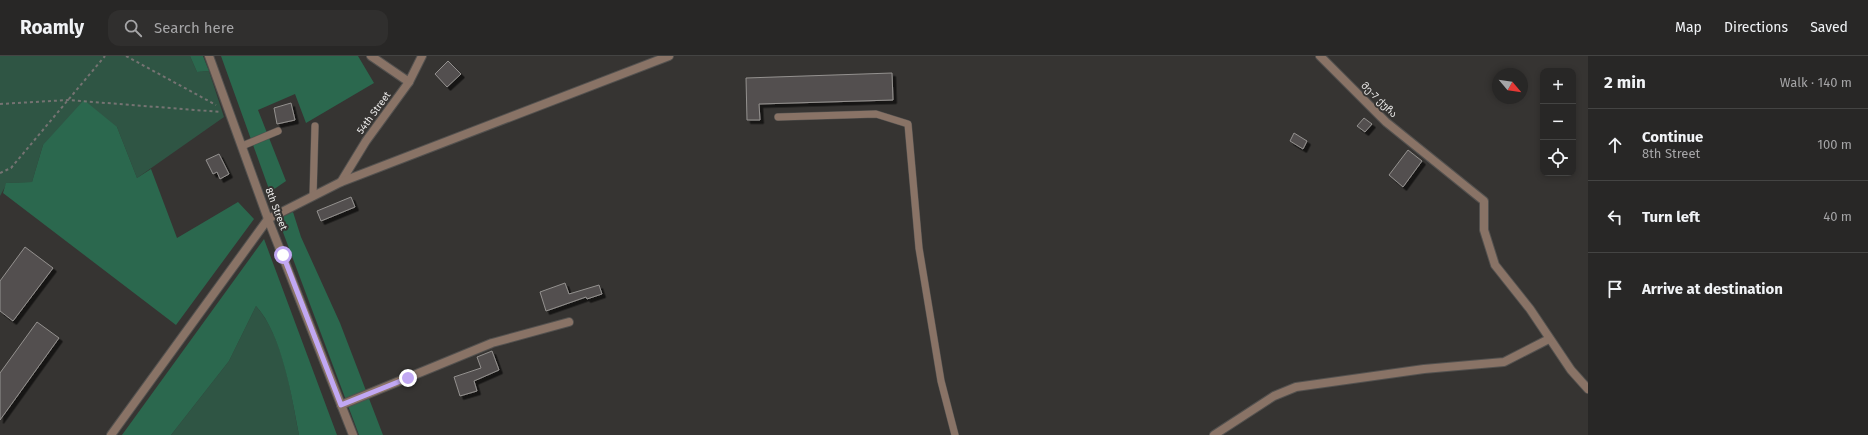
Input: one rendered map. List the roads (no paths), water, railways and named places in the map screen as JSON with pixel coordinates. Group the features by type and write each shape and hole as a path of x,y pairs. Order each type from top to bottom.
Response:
{"street":[{"name":"8th Street","path":"209,56 268,219 353,435"},
{"path":"370,56 409,82"},
{"name":"54th Street","path":"341,182 366,141 409,82 422,56"},
{"path":"111,435 268,219 341,182 669,56"},
{"name":"მე-7 ქუჩა","path":"1320,56 1386,122 1426,156 1484,201 1484,230 1494,265 1530,308 1549,339"},
{"path":"341,405 492,343 570,322"},
{"path":"1214,435 1274,396 1296,387 1424,369 1504,362 1549,339 1571,370 1588,389"}],"lane":[{"path":"778,117 876,114 908,124 919,248 941,381 954,435"},
{"path":"313,196 315,126"},
{"path":"242,146 278,131"}]}
